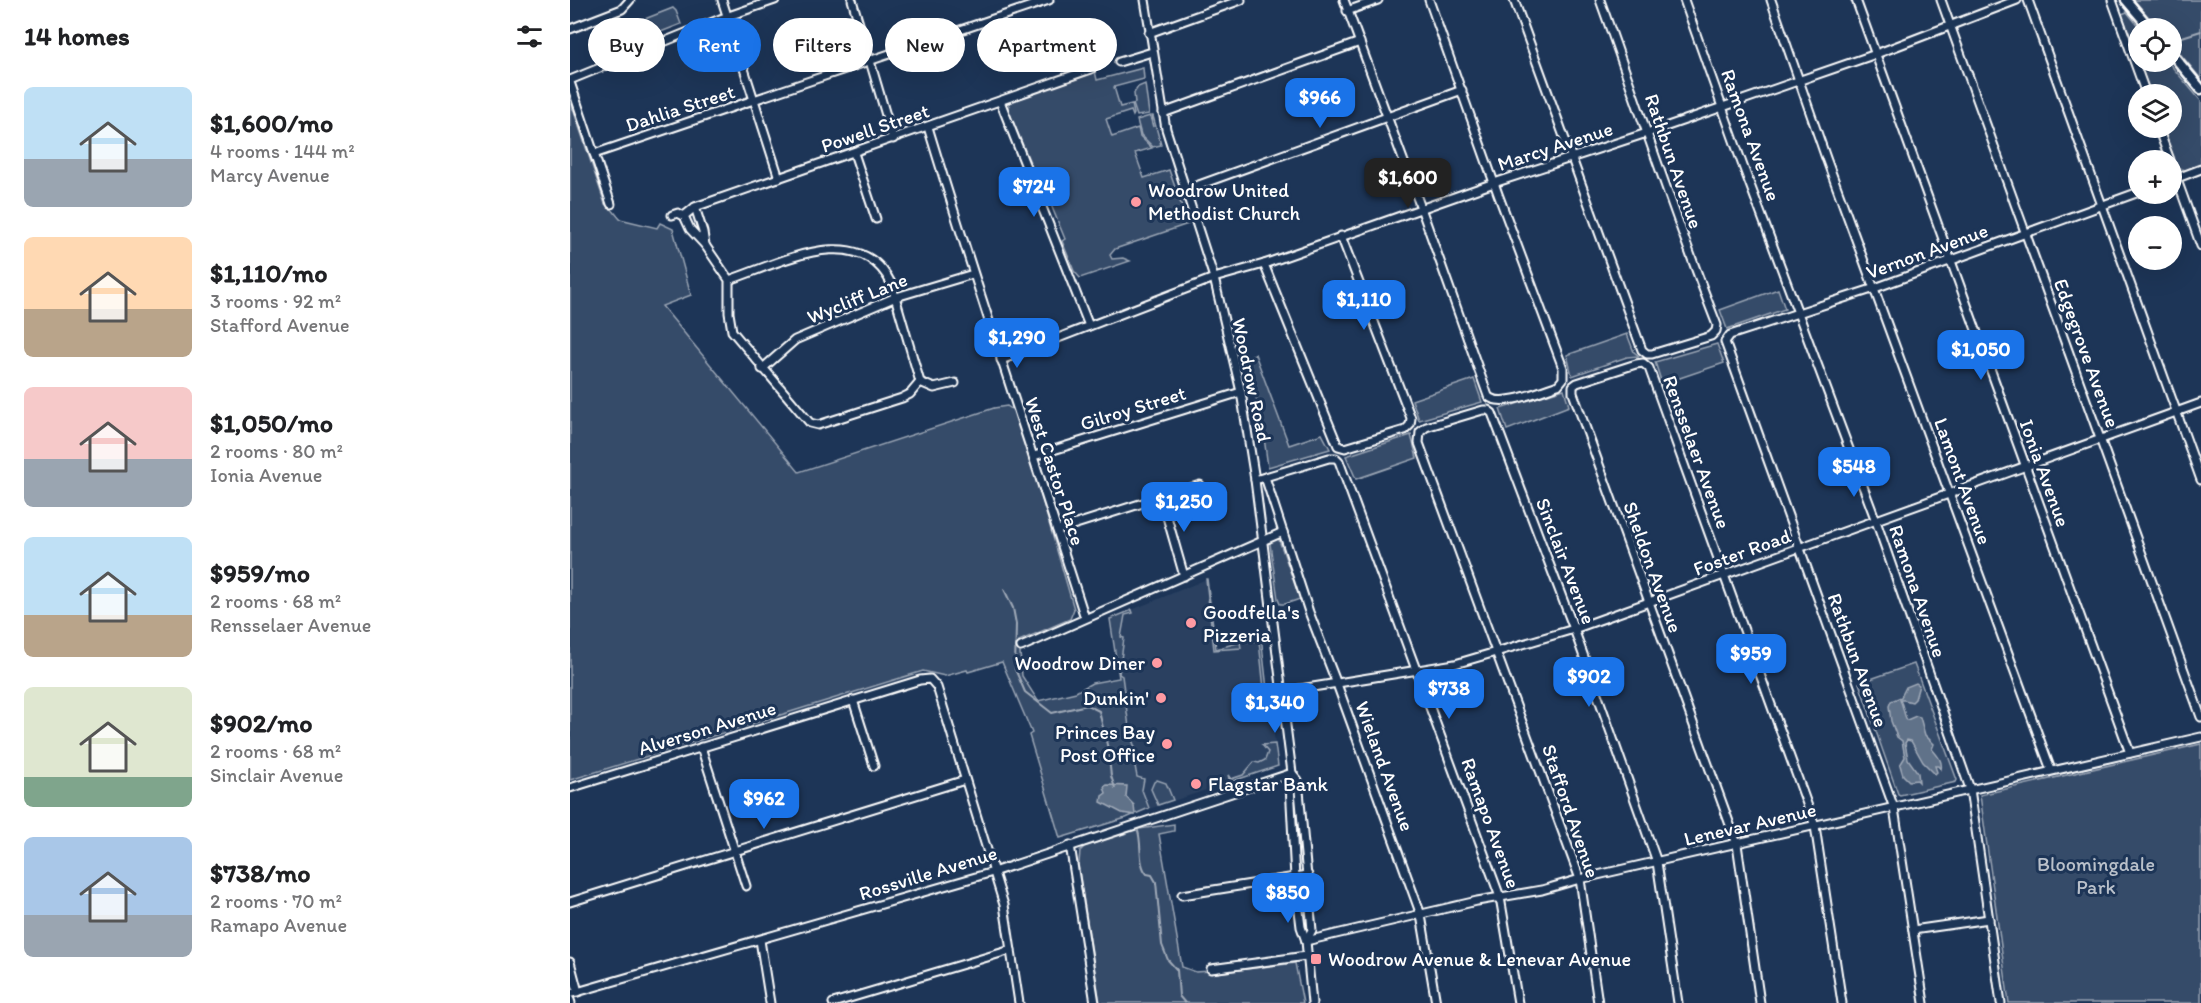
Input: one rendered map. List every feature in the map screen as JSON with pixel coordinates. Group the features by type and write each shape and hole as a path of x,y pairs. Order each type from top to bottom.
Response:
{"main road":[{"path":"2126,0 2141,18"},
{"path":"2182,66 2201,89"}],"street":[{"path":"570,29 622,9 630,0"},
{"path":"722,0 779,178"},
{"path":"611,204 570,81 728,16 775,0"},
{"path":"852,0 857,18"},
{"name":"Dahlia Street","path":"873,60 1049,0"},
{"name":"Woodrow Road","path":"1145,0 1163,113 1214,279 1241,392 1255,480 1292,773 1290,785 1295,878 1301,927 1306,941 1312,1003"},
{"path":"1149,33 1240,0"},
{"path":"1344,0 1488,396 1492,400 1503,402 1558,385 1563,379 1563,368 1494,183 1430,0"},
{"path":"1347,11 1378,0"},
{"name":"Rensselaer Avenue","path":"1515,0 1642,350 1652,354"},
{"name":"Rathbun Avenue","path":"1600,0 1678,225 1717,325 1715,333 1652,354"},
{"name":"Ramona Avenue","path":"1684,0 1747,177 1876,521 1970,789 2001,1003"},
{"name":"Lamont Avenue","path":"1771,0 1826,158 2051,770"},
{"name":"Ionia Avenue","path":"1856,0 2130,753"},
{"name":"Edgegrove Avenue","path":"1941,0 2201,717"},
{"name":"Marcy Avenue","path":"1001,360 1214,279 1264,264 1421,208 1876,54 2017,0"},
{"path":"2028,0 2201,480"},
{"path":"2112,0 2142,84"},
{"path":"1163,113 1359,42"},
{"path":"1119,62 1152,52"},
{"path":"873,71 893,140"},
{"name":"Dahlia Street","path":"594,154 838,72"},
{"name":"Powell Street","path":"684,216 695,207 928,128 1082,72"},
{"path":"1185,190 1462,90"},
{"path":"1000,101 1089,326"},
{"name":"West Castor Place","path":"928,128 1085,618"},
{"path":"854,153 876,219"},
{"path":"2182,176 2201,169"},
{"name":"Vernon Avenue","path":"1726,339 1730,335 1875,288 2128,196"},
{"path":"2182,199 2201,246"},
{"path":"695,207 704,232 705,245"},
{"path":"672,215 678,213 684,216 690,229 705,245 729,280 729,313 732,331 762,369 813,426 902,398 910,394 920,382"},
{"path":"1264,264 1336,444 1345,448 1401,431 1410,425 1411,418 1341,236"},
{"path":"729,280 819,250 839,249 862,254 885,271 896,297 920,382"},
{"name":"Wycliff Lane","path":"762,369 795,340 896,297 973,274"},
{"name":"Rathbun Avenue","path":"1726,339 1725,346 1893,808 1924,1003"},
{"name":"Rensselaer Avenue","path":"1573,386 1580,381 1636,364 1643,363 1649,368 1815,826 1842,1003"},
{"path":"920,382 934,388 955,383"},
{"name":"Sheldon Avenue","path":"1573,386 1573,393 1737,844 1760,1003"},
{"name":"Gilroy Street","path":"1034,456 1241,392"},
{"name":"Foster Road","path":"1282,692 1455,664 1574,629 2201,403"},
{"name":"Stafford Avenue","path":"1490,411 1482,411 1426,428 1420,432 1419,443 1580,879 1598,1003"},
{"name":"Sinclair Avenue","path":"1490,411 1574,629 1657,862 1678,1003"},
{"name":"Ramapo Avenue","path":"1265,477 1329,458 1336,458 1339,461 1500,897 1518,1003"},
{"path":"1255,480 1265,477"},
{"name":"Wieland Avenue","path":"1265,477 1309,612 1421,915 1436,1003"},
{"path":"1057,530 1200,485"},
{"path":"1161,496 1184,576"},
{"path":"1021,647 1283,532"},
{"name":"Alverson Avenue","path":"570,788 853,700 930,679 937,687 965,780"},
{"path":"853,700 874,766"},
{"name":"Lenevar Avenue","path":"1306,941 1477,901 1542,890 1580,879 2201,736"},
{"path":"701,747 746,886"},
{"name":"Woodrow Road","path":"1292,773 1298,780 1308,874 1312,930 1306,941"},
{"name":"Rossville Avenue","path":"570,994 993,872 1292,773"},
{"path":"570,902 965,780 1004,905 1019,1003"},
{"path":"1070,845 1095,1003"},
{"path":"1182,894 1295,878 1308,874"},
{"path":"1913,930 1989,919"},
{"path":"760,940 770,1003"},
{"path":"833,1003 1011,950"},
{"path":"1211,969 1306,956"},
{"path":"570,962 578,992"}],"shaded area":[{"path":"1207,579 1216,649 1261,636 1278,766 1140,812 1110,619"},
{"path":"1916,683 1919,685 1915,699 1912,702 1900,700 1907,720 1916,716 1920,717 1925,735 1934,744 1932,749 1941,763 1941,769 1935,766 1937,772 1935,774 1923,762 1911,741 1907,740 1905,743 1908,759 1918,773 1919,782 1909,781 1903,775 1900,765 1905,757 1902,741 1897,737 1891,721 1889,706 1891,701 1901,697 1906,687"},
{"path":"1107,785 1127,786 1126,797 1134,805 1135,815 1122,813 1101,802 1102,796 1106,793 1104,787"}],"green space":[{"path":"2134,0 2201,0 2201,79 2182,56 2182,18 2149,18"},
{"path":"673,8 679,18 677,26 665,30 665,18 647,18"},
{"path":"2127,12 2132,18 2128,18 2128,31 2122,14"},
{"path":"1143,68 1144,79 1114,87 1120,107 1132,104 1133,116 1131,111 1106,119 1112,137 1138,128 1140,136 1152,148 1135,153 1144,178 1169,170 1188,224 1115,249 1110,255 1112,259 1123,258 1130,261 1080,278 1074,271 1062,241 1065,239 1009,112 1009,104 1013,100 1092,72 1095,72 1097,80"},
{"path":"2143,72 2176,72 2201,101 2201,166 2186,171 2182,169 2182,150 2171,150 2167,138 2182,138 2182,84 2147,84"},
{"path":"1145,84 1149,114 1137,116 1133,104 1135,103 1134,93 1138,87"},
{"path":"570,100 605,204 620,219 657,228 660,223 673,229 691,295 662,306 799,472 994,408 1007,406 1017,413 1074,609 1070,619 1019,641 1022,676 1038,701 1076,692 1092,683 1119,678 1110,619 1132,610 1133,613 1125,615 1119,674 1122,676 1130,734 1137,753 1133,755 1137,777 1144,779 1142,790 1149,808 1126,818 1060,838 1029,735 1032,733 1002,662 945,676 923,671 570,780"},
{"path":"1150,116 1153,127 1153,116 1161,145 1153,147 1141,135 1137,120"},
{"path":"1778,289 1785,309 1727,329 1720,310"},
{"path":"1627,334 1634,352 1639,356 1627,357 1572,376 1567,355"},
{"path":"1717,344 1724,363 1662,384 1655,362"},
{"path":"1255,354 1289,445 1322,434 1330,449 1268,467 1263,430 1247,357"},
{"path":"1474,379 1482,402 1419,420 1412,400"},
{"path":"1564,389 1569,406 1507,430 1500,409"},
{"path":"1411,435 1417,458 1356,479 1346,456"},
{"path":"1277,538 1300,599 1285,604 1280,604 1278,599 1270,544"},
{"path":"1206,579 1216,649 1240,642 1241,648 1214,650"},
{"path":"1261,636 1267,689 1264,689 1259,641 1240,642"},
{"path":"1914,664 1957,780 1900,795 1859,683"},
{"path":"1275,744 1278,766 1230,782 1228,775 1231,779 1243,775 1254,762 1259,763 1265,760 1268,752 1262,745"},
{"name":"Bloomingdale Park","path":"2201,744 2201,1003 2009,1003 1980,795"},
{"path":"1157,780 1166,783 1173,800 1158,805 1151,789"},
{"path":"1174,824 1174,831 1159,834 1182,967 1196,972 1215,973 1295,963 1303,1003 1100,1003 1078,864 1080,851 1084,847 1139,829"}],"waterway":[{"path":"2182,37 2201,31"},
{"path":"1004,589 1013,608 1016,624 1015,669 1025,692 1052,713 1087,705 1099,711 1115,788"},
{"path":"1138,831 1142,865 1147,874 1152,875 1156,882 1162,945 1168,960 1177,970 1179,996 1185,1003"}],"place":[{"name":"Woodrow United Methodist Church","path":"1136,202"},
{"name":"Goodfella's Pizzeria","path":"1191,623"},
{"name":"Woodrow Diner","path":"1157,663"},
{"name":"Dunkin'","path":"1161,698"},
{"name":"Princes Bay Post Office","path":"1167,744"},
{"name":"Flagstar Bank","path":"1196,784"},
{"name":"Woodrow Avenue & Lenevar Avenue","path":"1316,959"}]}
